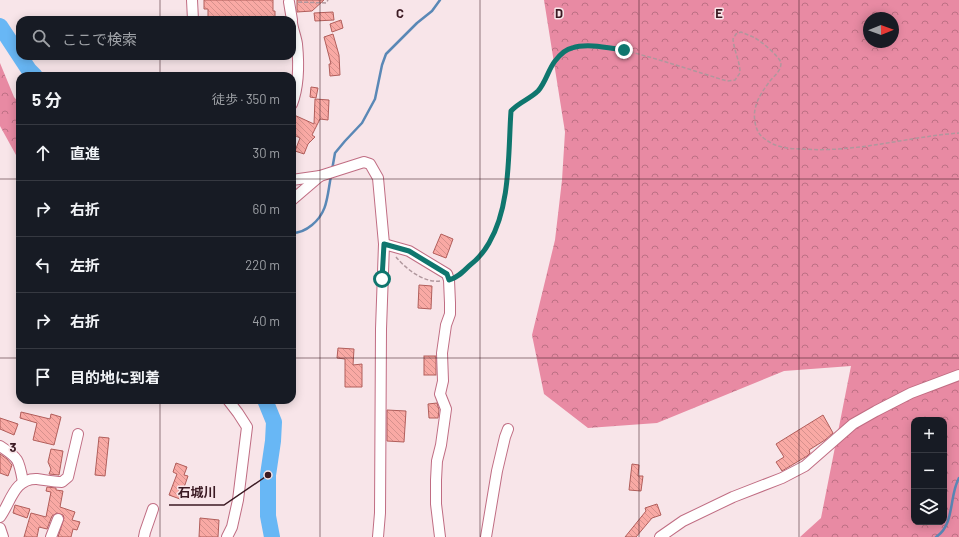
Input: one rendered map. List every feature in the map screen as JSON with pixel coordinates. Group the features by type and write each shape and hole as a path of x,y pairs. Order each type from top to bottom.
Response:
{"street":[{"path":"192,0 193,16"},
{"path":"289,2 291,16"},
{"path":"296,40 298,69 296,88"},
{"path":"296,179 320,176 364,162 370,164 378,178 384,244 381,329 380,513 378,537"},
{"path":"296,197 320,176"},
{"path":"384,244 409,251 417,255 447,274 449,280 450,314 446,325 442,353 443,381 440,394 446,409 441,445 437,461 436,480 436,504 440,537"},
{"path":"660,537 683,521 733,497 782,478 805,466 853,424 876,411 911,394 959,375"},
{"path":"227,537 232,527 238,500 247,427 231,404"},
{"path":"486,537 497,471 508,430"},
{"path":"0,517 6,509 14,491 23,482 36,479 62,482 68,477 78,434"},
{"path":"0,446 17,459 20,464 23,482"},
{"path":"144,537 153,509"},
{"path":"51,537 58,519"},
{"path":"0,528 3,537"}],"path":[{"path":"289,2 326,3 328,0"},
{"path":"394,256 404,267 436,282 449,280 461,274 478,258 489,244 500,218 506,183 511,111 517,104 530,98 539,90 555,61 571,48 594,46 624,50 727,81 735,80 740,73 740,66 732,39 736,34 741,32 755,38 779,58 781,63 778,72 762,93 755,106 754,116 756,126 762,138 775,145 792,149 840,149 892,143 941,134 959,133"}],"green space":[{"path":"544,0 959,0 959,537 800,537 821,518 851,366 784,371 657,423 588,428 544,394 532,335 555,240 562,180 565,132"},
{"path":"0,63 16,99 16,155 0,126"}],"building":[{"path":"204,0 273,0 273,11 275,11 275,16 208,16 208,9 204,9"},
{"path":"297,0 324,0 312,11 297,12"},
{"path":"333,12 334,20 315,21 314,13"},
{"path":"341,20 343,28 332,32 330,24"},
{"path":"333,34 339,55 340,75 330,76 329,64 331,64 324,37"},
{"path":"311,87 318,88 316,98 310,97"},
{"path":"315,99 329,100 328,120 320,119 312,135 315,137 308,144 304,154 296,151 300,138 296,136 296,116 314,124"},
{"path":"441,234 453,239 446,258 433,253"},
{"path":"419,285 432,286 431,309 418,308"},
{"path":"338,348 354,349 353,365 362,364 362,387 345,387 345,359 337,358"},
{"path":"424,356 436,356 436,375 424,375"},
{"path":"437,403 439,410 438,418 429,418 428,404"},
{"path":"387,410 406,411 404,442 387,441"},
{"path":"21,412 50,419 51,414 61,417 54,445 33,440 37,423 20,418"},
{"path":"823,415 833,433 809,450 810,453 807,456 782,471 776,462 784,457 776,444"},
{"path":"0,418 18,424 14,435 0,429"},
{"path":"99,437 109,438 105,476 95,475"},
{"path":"51,449 63,451 59,475 49,474 51,469 48,462"},
{"path":"0,454 12,465 8,476 0,473"},
{"path":"176,463 187,467 184,475 188,476 180,499 169,495 177,474 173,472"},
{"path":"632,464 639,465 638,476 643,476 641,491 629,490"},
{"path":"47,487 56,488 56,490 63,491 60,507 75,512 72,520 80,522 77,530 73,529 71,537 58,537 64,518 63,515 57,513 52,516 47,529 39,527 37,537 24,537 31,513 46,517 51,492 46,491"},
{"path":"657,504 661,515 652,518 636,537 625,537 646,511 645,508"},
{"path":"15,505 30,509 27,518 13,513"},
{"path":"200,518 219,520 218,537 199,537"}],"waterway":[{"path":"332,170 335,153 362,123 375,99 382,65 386,54 417,23 432,11 440,0"},
{"path":"0,26 16,50"},
{"path":"22,60 31,72"},
{"path":"296,232 300,232 312,225 321,215 326,203 331,176"},
{"path":"267,404 274,422 268,475 268,516 272,537"},
{"path":"936,537 942,532 949,518 954,493 959,478"}],"place":[{"name":"石城川","path":"268,475"}],"route":[{"path":"382,279 384,244 409,251 417,255 447,274 449,280 452,280 461,274 478,258 489,244 500,218 503,206 511,111 517,104 530,98 539,90 555,61 571,48 594,46 624,50"}]}
